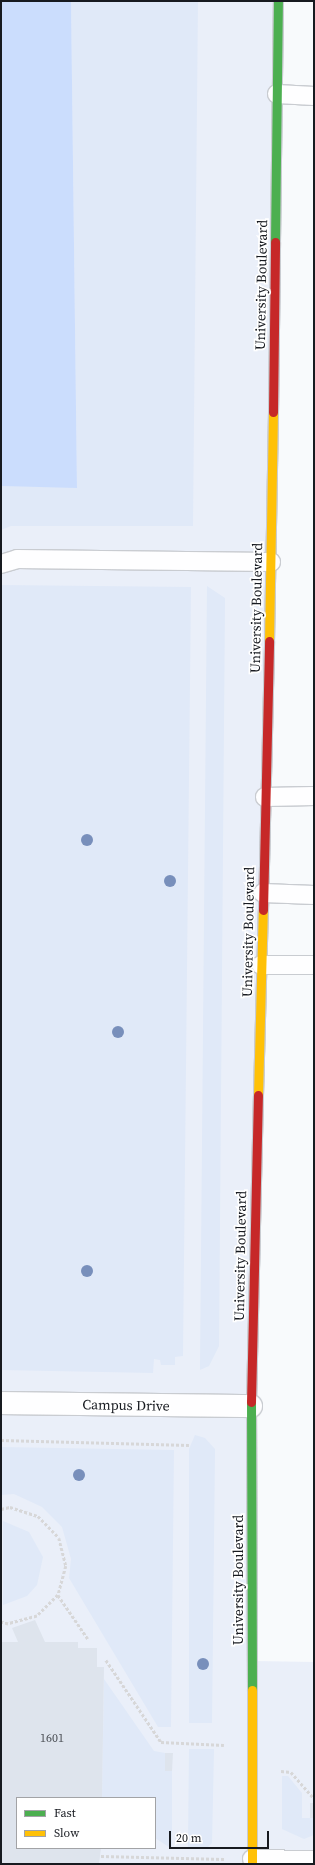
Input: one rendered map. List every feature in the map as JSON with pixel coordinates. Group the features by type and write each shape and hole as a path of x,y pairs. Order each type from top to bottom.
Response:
{"street":[{"name":"University Boulevard","path":"252,1862 250,1406 272,562 278,1"},
{"name":"Campus Drive","path":"1,1403 250,1406"}],"lane":[{"path":"277,94 314,96"},
{"path":"1,564 18,559 272,562"},
{"path":"265,797 314,796"},
{"path":"263,893 314,895"},
{"path":"261,965 314,965"},
{"path":"252,1862 314,1860"}],"path":[{"path":"1,1440 189,1445"},
{"path":"1,1509 10,1507 38,1516 58,1538 66,1566 58,1595 37,1616 8,1624 1,1622"},
{"path":"58,1595 88,1639"},
{"path":"106,1660 161,1742 252,1746"},
{"path":"252,1770 291,1772 314,1798"},
{"path":"101,1856 252,1862"}],"shaded area":[{"path":"1,1 278,1 253,1661 314,1662 314,1864 1,1864"},
{"path":"1,1 71,1 77,488 1,486"},
{"path":"71,1 198,1 193,526 11,526 1,530 1,486 77,487"},
{"path":"1,585 191,587 183,1356 175,1357 175,1365 161,1365 160,1360 154,1359 153,1373 1,1370"},
{"path":"207,586 225,598 219,1346 209,1366 200,1370"},
{"path":"195,1435 205,1438 215,1449 212,1723 189,1723 189,1449"},
{"path":"1,1447 174,1450 171,1727 158,1727 69,1578 71,1559 62,1527 42,1507 14,1494 1,1495"},
{"path":"3,1521 29,1532 43,1557 37,1585 27,1596 3,1605"},
{"path":"104,1679 154,1751 165,1753 165,1770 172,1771 172,1849 156,1839 156,1797 102,1797"},
{"path":"189,1749 214,1749 212,1843 206,1849 188,1849"},
{"path":"282,1776 288,1776 302,1793 302,1818 314,1818 314,1835 304,1839 282,1829"}],"building":[{"path":"35,1620 45,1642 78,1642 78,1648 97,1648 97,1667 104,1667 102,1797 16,1797 16,1849 101,1849 99,1864 1,1864 1,1642 18,1642 12,1628"},
{"path":"165,1753 173,1753 172,1771 165,1771"},
{"path":"310,1803 314,1803 314,1818 310,1818"}],"traffic: fast":[{"path":"275,242 278,1"},
{"path":"251,1402 252,1690"}],"traffic: slow":[{"path":"269,641 273,412"},
{"path":"258,1095 263,910"},
{"path":"252,1690 252,1864"}],"traffic: jam":[{"path":"273,412 275,242"},
{"path":"263,910 269,641"},
{"path":"251,1402 258,1095"}]}
